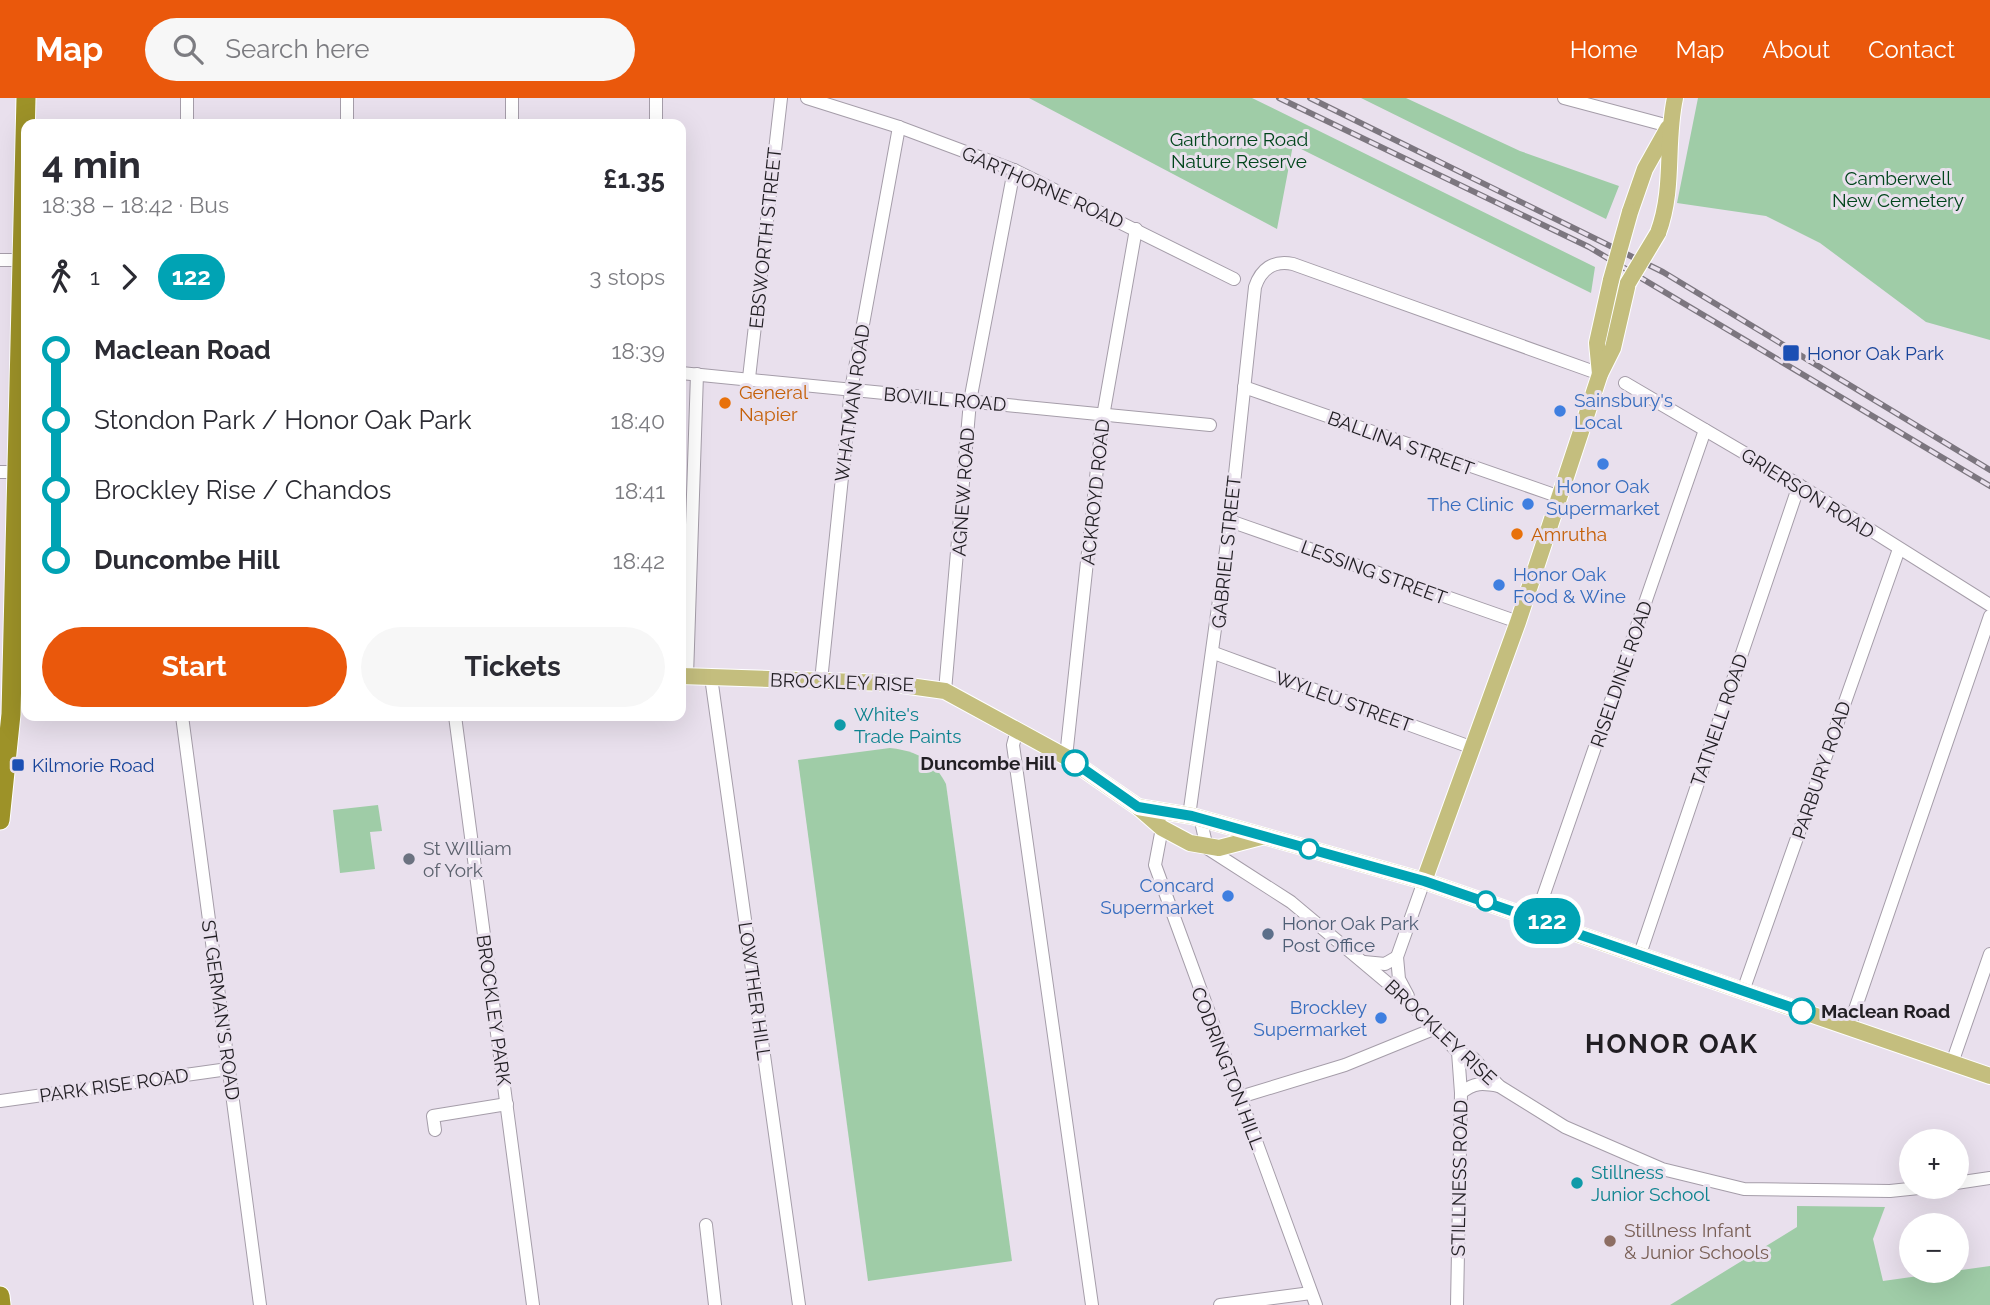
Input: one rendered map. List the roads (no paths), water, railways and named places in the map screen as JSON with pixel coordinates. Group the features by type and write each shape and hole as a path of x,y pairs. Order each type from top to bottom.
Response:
{"highway":[{"path":"26,98 26,119"},
{"path":"0,820 9,751 13,684 8,472 21,275"},
{"path":"0,1296 1,1305"}],"main road":[{"path":"1424,881 1518,622 1600,374 1613,348 1628,283 1658,233 1671,181 1669,126 1675,98"},
{"path":"1600,374 1597,343 1611,280 1645,169 1669,126"},
{"name":"BROCKLEY RISE","path":"686,676 921,685 946,691 1066,757 1138,807 1162,828 1207,848"},
{"path":"1138,807 1209,820 1424,881 1536,917 1990,1076"},
{"path":"1227,826 1229,845"},
{"path":"1207,848 1262,837"}],"street":[{"path":"187,98 187,119"},
{"path":"347,98 347,119"},
{"path":"512,98 512,119"},
{"path":"656,98 656,119"},
{"name":"EBSWORTH STREET","path":"750,378 781,98"},
{"name":"GARTHORNE ROAD","path":"807,98 899,127 1014,170 1234,279"},
{"path":"1564,98 1669,126"},
{"name":"WHATMAN ROAD","path":"821,681 851,390 899,127"},
{"name":"AGNEW ROAD","path":"946,691 970,401 1014,170"},
{"name":"ACKROYD ROAD","path":"1066,757 1103,414 1136,229"},
{"path":"0,260 21,260"},
{"name":"GABRIEL STREET","path":"1189,816 1214,653 1258,277 1269,266 1293,264 1600,374"},
{"name":"BOVILL ROAD","path":"686,373 1210,425"},
{"path":"686,630 697,374"},
{"name":"GRIERSON ROAD","path":"1625,383 1799,485 1990,605"},
{"name":"BALLINA STREET","path":"1244,387 1560,497"},
{"name":"RISELDINE ROAD","path":"1536,917 1705,430"},
{"name":"TATNELL ROAD","path":"1640,954 1799,485"},
{"name":"LESSING STREET","path":"1230,521 1518,622"},
{"name":"PARBURY ROAD","path":"1743,991 1899,549"},
{"path":"1849,1027 1990,616"},
{"name":"WYLEU STREET","path":"1214,653 1474,748"},
{"name":"LOWTHER HILL","path":"711,677 799,1305"},
{"name":"ST GERMAN'S ROAD","path":"183,721 260,1305"},
{"name":"BROCKLEY PARK","path":"456,721 533,1305"},
{"path":"1017,730 1013,745 1092,1305"},
{"path":"1207,848 1202,826 1209,820"},
{"name":"CODRINGTON HILL","path":"1162,828 1155,865 1314,1299"},
{"name":"BROCKLEY RISE","path":"1207,848 1291,902 1413,1006 1458,1052 1474,1058 1499,1086 1565,1127 1662,1170 1717,1184 1744,1189 1798,1191 1899,1190"},
{"path":"1413,1006 1399,979 1396,957 1424,881"},
{"path":"1952,1063 1990,954"},
{"path":"1364,962 1385,964 1396,957"},
{"path":"1240,1097 1345,1065 1436,1028"},
{"name":"STILLNESS ROAD","path":"1457,1305 1461,1093 1458,1052"},
{"name":"PARK RISE ROAD","path":"0,1101 228,1069"},
{"path":"1461,1093 1470,1085 1481,1083 1499,1086"},
{"path":"435,1130 433,1116 507,1104"},
{"path":"1969,1181 1990,1178"},
{"path":"706,1225 715,1305"},
{"path":"1220,1305 1314,1299"}],"railway":[{"path":"1279,98 1589,247 1990,486"},
{"path":"1310,98 1663,272 1990,470"}],"place":[{"name":"Honor Oak Park","path":"1791,353"},
{"name":"General Napier","path":"725,403"},
{"name":"Sainsbury's Local","path":"1560,411"},
{"name":"Honor Oak Supermarket","path":"1603,464"},
{"name":"The Clinic","path":"1528,504"},
{"name":"Amrutha","path":"1517,534"},
{"name":"Honor Oak Food & Wine","path":"1499,585"},
{"name":"White's Trade Paints","path":"840,725"},
{"name":"Duncombe Hill","path":"1075,763"},
{"name":"Kilmorie Road","path":"18,765"},
{"name":"St WIlliam of York","path":"409,859"},
{"name":"Concard Supermarket","path":"1228,896"},
{"name":"Honor Oak Park Post Office","path":"1268,934"},
{"name":"Maclean Road","path":"1802,1011"},
{"name":"Brockley Supermarket","path":"1381,1018"},
{"name":"Stillness Junior School","path":"1577,1183"},
{"name":"Stillness Infant & Junior Schools","path":"1610,1241"}],"district":[{"name":"HONOR OAK","path":"1672,1044"}],"park label":[{"name":"Garthorne Road Nature Reserve","path":"1239,150"},
{"name":"Camberwell New Cemetery","path":"1898,189"}]}
